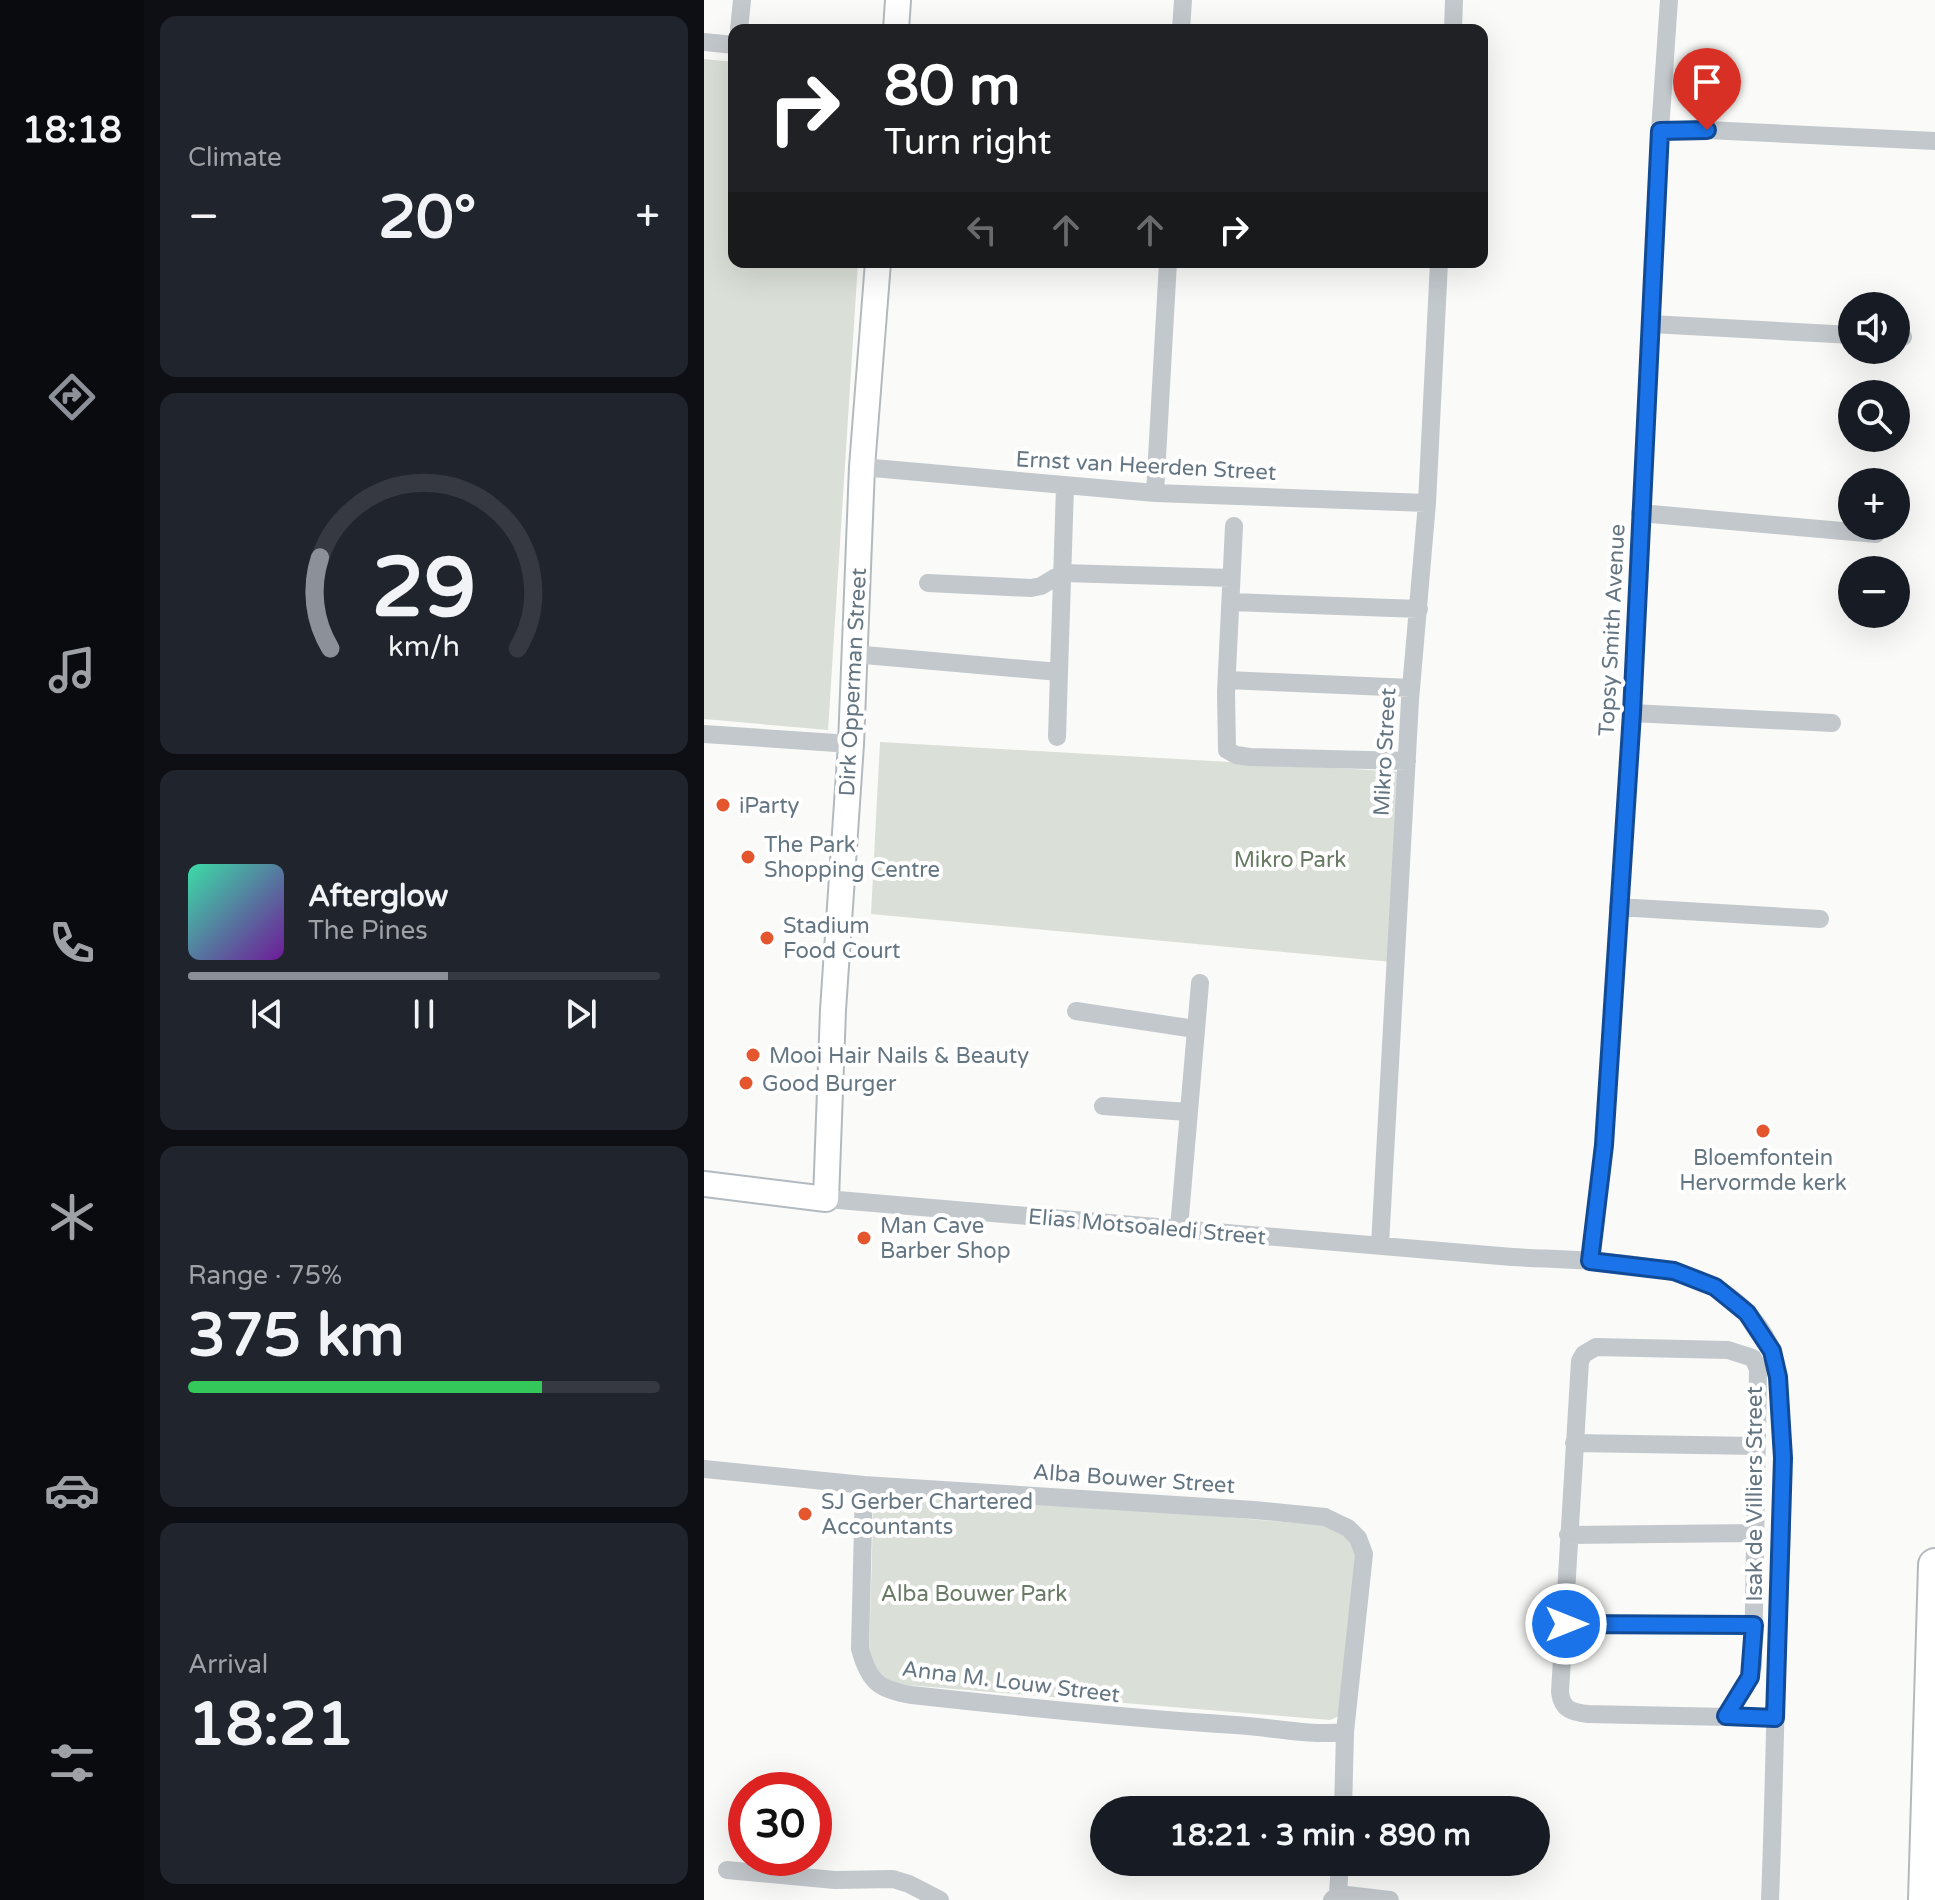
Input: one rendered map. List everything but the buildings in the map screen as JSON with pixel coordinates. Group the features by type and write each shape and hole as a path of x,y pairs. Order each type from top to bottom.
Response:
{"highway":[{"path":"1925,1900 1935,1565"}],"street":[{"path":"740,24 742,0"},
{"path":"896,24 898,0"},
{"path":"1181,24 1183,0"},
{"path":"1453,24 1454,0"},
{"name":"Topsy Smith Avenue","path":"1590,1261 1604,1145 1632,713 1669,0"},
{"path":"704,42 728,44"},
{"path":"1660,131 1707,130 1935,141"},
{"name":"Dirk Opperman Street","path":"826,1199 833,1010 851,744 862,467 878,268"},
{"path":"1155,493 1168,268"},
{"name":"Mikro Street","path":"1380,1245 1411,688 1427,503 1439,268"},
{"path":"1651,324 1838,334"},
{"name":"Ernst van Heerden Street","path":"862,467 1155,493 1427,503"},
{"path":"1057,737 1065,487"},
{"path":"1640,513 1838,531"},
{"path":"1234,526 1225,746 1230,753 1250,757 1407,761"},
{"path":"928,583 1031,588 1041,586 1063,573 1231,578"},
{"path":"1231,602 1419,609"},
{"path":"853,654 1059,672"},
{"path":"1227,680 1411,688"},
{"path":"1632,713 1832,723"},
{"path":"704,734 851,744"},
{"path":"1618,907 1820,919"},
{"path":"1179,1228 1200,983"},
{"path":"1076,1011 1195,1029"},
{"path":"1103,1106 1188,1112"},
{"name":"Elias Motsoaledi Street","path":"704,1184 936,1210 1590,1261"},
{"name":"Isak de Villiers Street","path":"1590,1261 1674,1271 1715,1287 1747,1313 1772,1351 1778,1377 1783,1458 1770,1900"},
{"path":"1726,1716 1750,1677 1754,1625 1758,1369 1753,1358 1728,1350 1604,1347 1584,1354 1580,1361 1568,1535 1566,1624 1560,1692 1565,1708 1588,1714 1775,1718"},
{"path":"1574,1443 1757,1446"},
{"name":"Alba Bouwer Street","path":"704,1469 864,1485 1254,1510 1325,1517 1338,1522 1358,1538 1364,1554 1345,1732 1343,1796"},
{"name":"Anna M. Louw Street","path":"864,1485 860,1649 868,1673 883,1689 1115,1718 1280,1728 1318,1734 1345,1732"},
{"path":"1568,1535 1755,1533"},
{"path":"1566,1624 1754,1625"},
{"path":"727,1870 835,1880 893,1879 940,1900"},
{"path":"1338,1876 1335,1897 1390,1900"}],"green space":[{"path":"704,59 728,61 728,268 858,268 828,730 704,719"},
{"name":"Mikro Park","path":"880,742 1404,772 1392,962 871,914"},
{"name":"Alba Bouwer Park","path":"874,1487 1332,1526 1350,1537 1359,1551 1347,1713 1330,1720 895,1684 880,1675 869,1654"}],"place":[{"name":"iParty","path":"723,805"},
{"name":"The Park Shopping Centre","path":"748,857"},
{"name":"Stadium Food Court","path":"767,938"},
{"name":"Mooi Hair Nails & Beauty","path":"753,1055"},
{"name":"Good Burger","path":"746,1083"},
{"name":"Bloemfontein Hervormde kerk","path":"1763,1131"},
{"name":"Man Cave Barber Shop","path":"864,1238"},
{"name":"SJ Gerber Chartered Accountants","path":"805,1514"}],"route":[{"path":"1566,1624 1754,1625 1750,1677 1726,1716 1775,1718 1783,1458 1778,1377 1772,1351 1747,1313 1715,1287 1674,1271 1590,1261 1604,1145 1632,713 1660,131 1707,130"}]}
